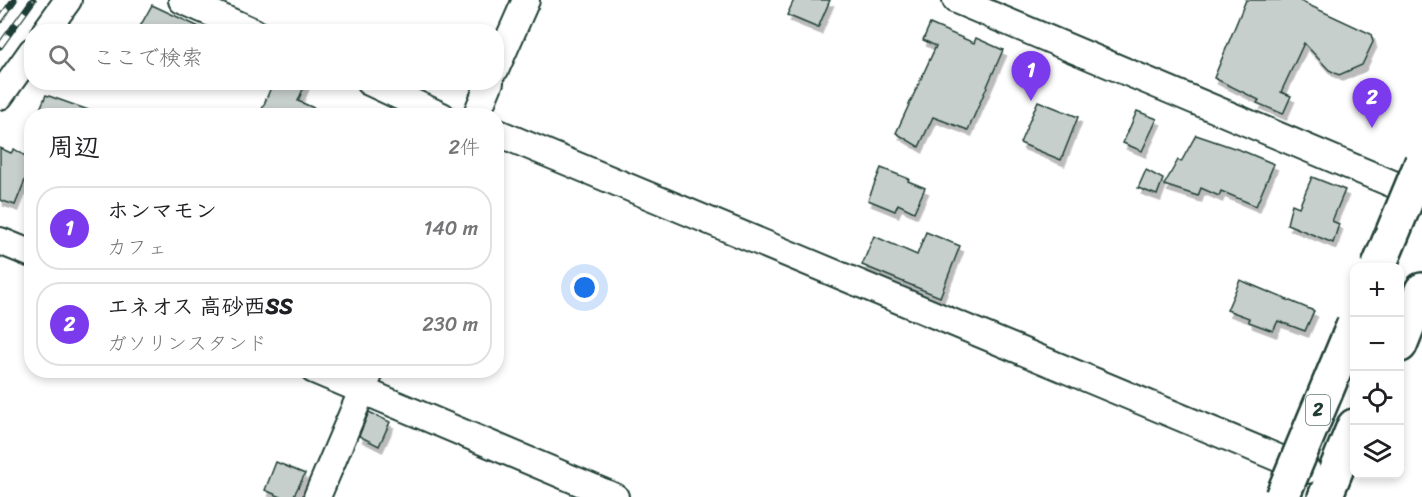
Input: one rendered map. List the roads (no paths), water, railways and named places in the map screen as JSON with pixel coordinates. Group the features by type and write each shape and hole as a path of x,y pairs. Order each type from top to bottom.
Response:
{"highway":[{"path":"1380,263 1422,162"},
{"path":"1391,263 1420,191"},
{"path":"1404,307 1422,263"},
{"path":"1404,335 1422,290"},
{"name":"2","path":"1282,497 1350,334"},
{"path":"1301,484 1350,363"},
{"path":"1325,497 1350,436"},
{"path":"1337,497 1350,465"}],"street":[{"path":"51,24 68,0"},
{"path":"182,0 236,24"},
{"path":"504,50 526,0"},
{"path":"956,0 1420,191"},
{"path":"0,96 24,62"},
{"path":"386,90 425,108"},
{"path":"479,108 487,90"},
{"path":"504,135 1301,484"},
{"path":"0,241 24,251"},
{"path":"317,497 367,380 615,497"}],"railway":[{"path":"0,20 14,0"},
{"path":"0,46 33,0"}],"place":[{"name":"ホンマモン","path":"1031,101"},
{"name":"エネオス 高砂西SS","path":"1372,128"}]}
